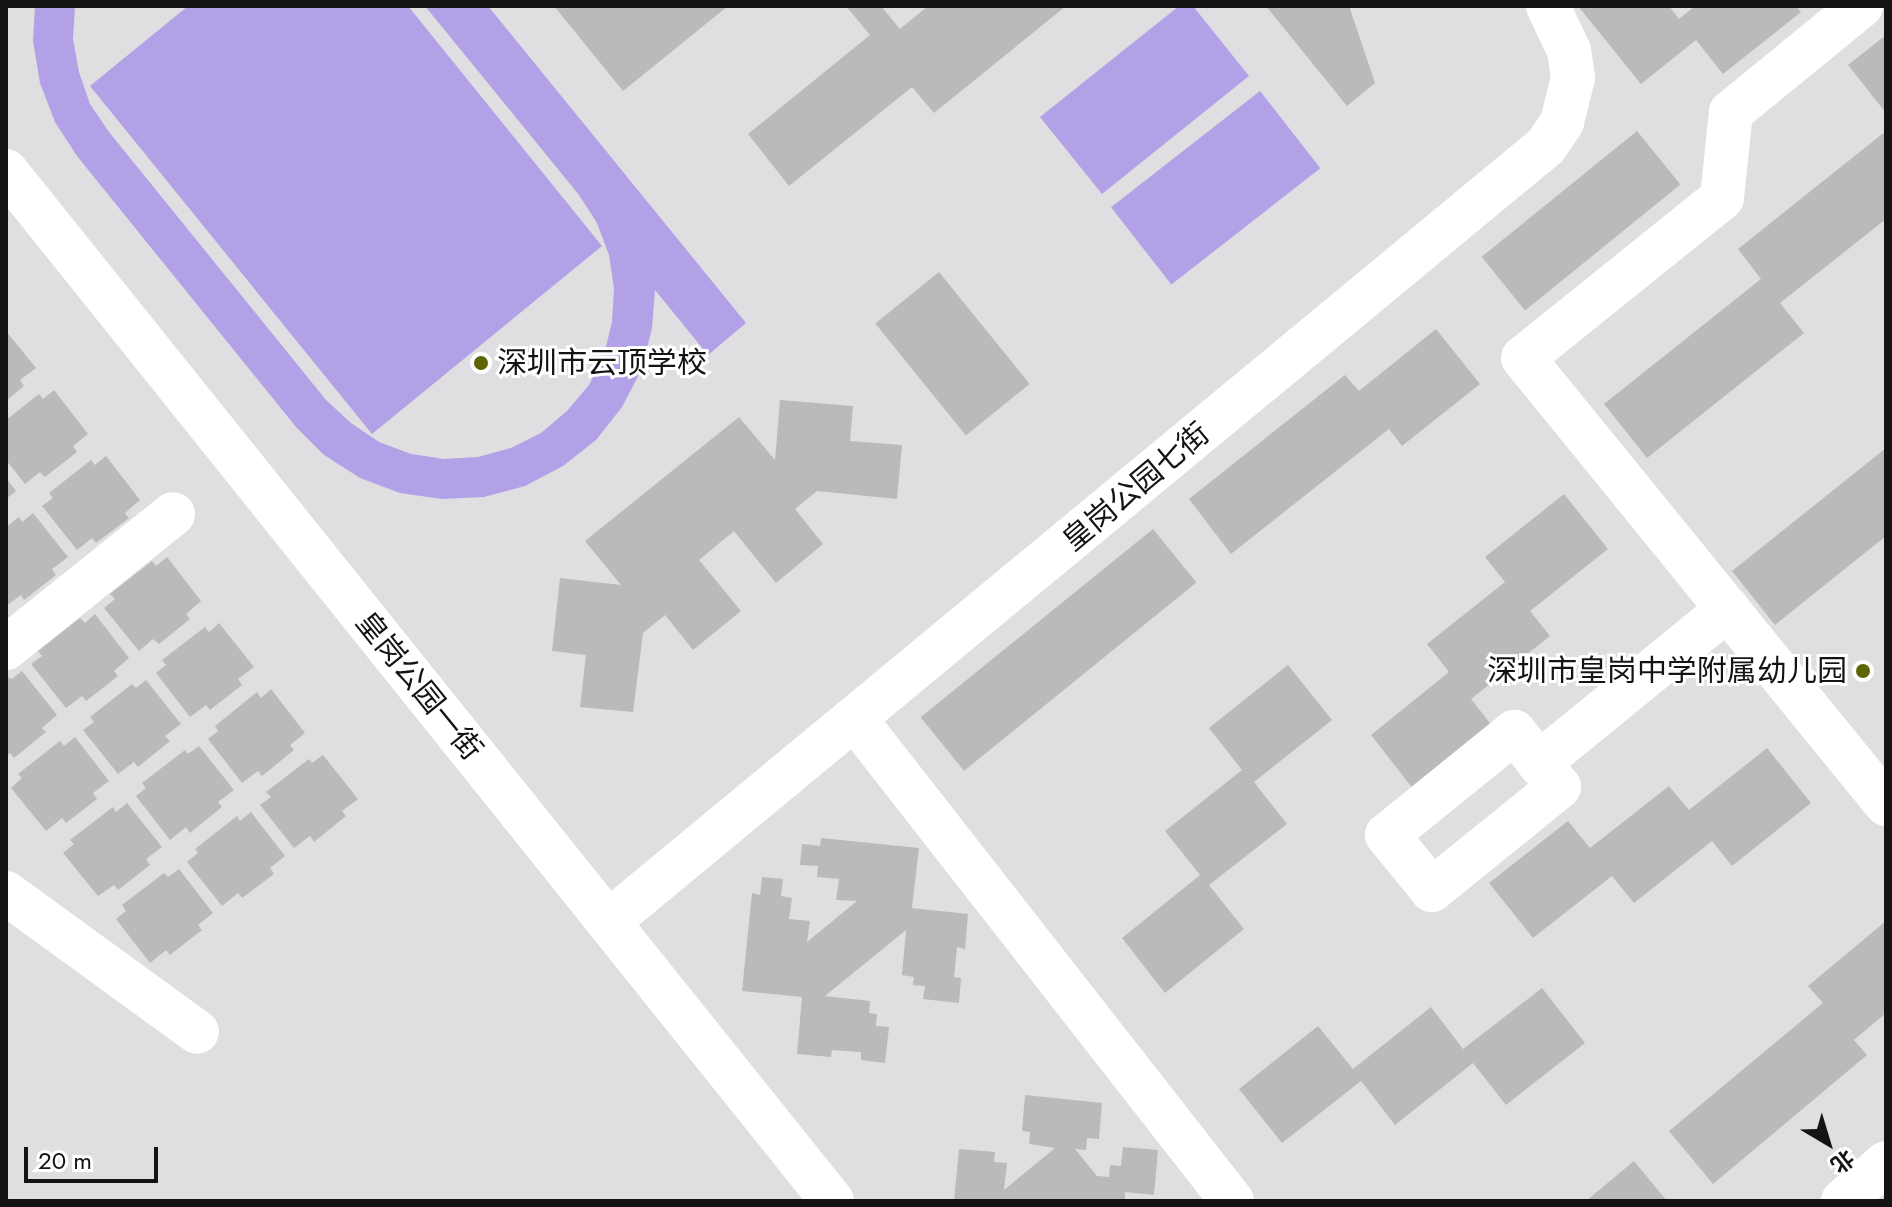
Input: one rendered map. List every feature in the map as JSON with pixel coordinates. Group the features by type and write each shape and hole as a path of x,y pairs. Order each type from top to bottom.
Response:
{"street":[{"name":"皇岗公园七街","path":"608,922 1546,146 1562,122 1573,78 1569,51 1548,6"},
{"path":"1861,6 1731,112 1722,198 1523,358 1886,804"},
{"name":"皇岗公园一街","path":"6,171 832,1201"},
{"path":"6,648 173,514"},
{"path":"1539,763 1728,609"},
{"path":"855,719 1232,1201"},
{"path":"6,893 197,1032"},
{"path":"1852,1198 1886,1163"}],"shaded area":[{"path":"35,6 75,6 73,39 79,72 90,104 109,132 326,400 351,423 379,442 411,454 444,459 478,457 511,448 541,433 567,411 589,385 604,355 612,322 614,288 609,255 597,223 579,195 425,6 488,6 746,323 708,355 655,290 652,328 642,369 622,407 596,440 563,466 525,486 484,497 442,499 400,493 360,478 324,455 296,427 77,156 55,122 40,83 33,41"},
{"path":"188,6 408,6 602,246 372,434 90,86"},
{"path":"1179,6 1193,6 1249,76 1102,194 1040,117"},
{"path":"1260,91 1320,168 1171,285 1111,207"}],"building":[{"path":"554,6 728,6 623,91"},
{"path":"846,6 881,6 900,29 928,6 1066,6 934,113 912,87 789,186 748,134 870,35"},
{"path":"1266,6 1349,6 1375,83 1347,106"},
{"path":"1578,6 1669,6 1679,19 1695,6 1796,6 1801,12 1723,74 1696,40 1641,84"},
{"path":"1886,35 1886,113 1848,65"},
{"path":"1637,131 1680,185 1525,310 1482,257"},
{"path":"1886,131 1886,219 1780,303 1804,333 1647,458 1604,404 1761,279 1738,249"},
{"path":"939,272 1030,384 966,436 875,324"},
{"path":"1436,329 1480,384 1402,446 1389,429 1231,554 1189,499 1345,375 1359,391"},
{"path":"6,331 36,368 20,380 24,386 6,401"},
{"path":"54,390 88,434 73,446 77,452 45,477 40,472 25,484 6,460 6,420 39,394 43,399"},
{"path":"780,400 853,406 850,441 902,445 897,499 817,491 795,509 823,544 776,583 734,531 699,560 741,611 693,650 665,615 643,633 633,712 580,707 586,655 552,651 560,578 621,585 585,541 739,417 775,460"},
{"path":"1886,448 1886,536 1775,625 1732,571"},
{"path":"106,456 140,500 125,513 129,518 96,543 92,538 77,550 42,506 53,498 49,493 91,460 95,465"},
{"path":"6,478 16,491 6,499"},
{"path":"1564,494 1608,549 1530,611 1550,636 1471,699 1493,727 1414,790 1371,735 1449,672 1427,644 1505,582 1485,557"},
{"path":"33,513 68,557 52,569 56,575 24,600 21,595 6,606 6,527 19,517 22,522"},
{"path":"1153,529 1196,583 964,771 921,717"},
{"path":"167,557 201,601 186,614 190,619 159,644 153,639 139,651 104,608 115,599 110,594 152,561 156,566"},
{"path":"95,614 129,658 114,671 118,676 86,701 82,696 66,708 31,664 42,656 38,651 80,618 85,623"},
{"path":"219,623 254,667 238,679 242,685 210,710 206,705 190,717 156,673 166,665 162,660 205,627 209,632"},
{"path":"1288,665 1332,720 1254,782 1287,824 1209,885 1244,929 1165,993 1122,938 1200,875 1165,831 1242,770 1209,728"},
{"path":"22,671 57,715 42,728 46,732 14,758 10,753 6,756 6,676 12,679"},
{"path":"146,680 181,724 165,736 170,741 138,767 134,762 118,774 83,730 94,722 90,717 132,684 136,688"},
{"path":"271,689 305,733 290,745 294,750 262,776 258,771 242,783 208,739 218,731 215,726 257,692 261,698"},
{"path":"75,737 109,781 93,793 97,799 66,823 62,818 46,831 11,788 22,778 18,774 60,741 64,746"},
{"path":"199,746 234,790 218,802 222,807 190,833 186,827 170,840 136,796 146,788 142,783 185,750 188,754"},
{"path":"1767,748 1811,803 1732,866 1712,841 1634,903 1612,876 1533,938 1489,883 1568,821 1590,848 1669,786 1689,810"},
{"path":"323,755 358,799 342,811 346,816 314,842 310,836 294,848 260,805 271,797 266,792 309,759 312,763"},
{"path":"127,803 162,847 146,859 150,865 118,890 114,885 98,896 63,853 74,844 70,840 113,807 116,812"},
{"path":"251,812 285,856 270,868 274,874 242,898 238,893 222,906 187,862 198,853 195,849 237,816 240,821"},
{"path":"821,838 919,848 912,908 968,914 965,949 957,947 954,977 961,978 959,1003 923,999 925,986 913,985 914,977 902,975 906,930 825,996 870,1001 869,1013 877,1014 876,1026 889,1027 885,1063 861,1060 861,1052 832,1050 831,1057 797,1054 802,997 742,991 752,893 760,895 762,877 783,879 781,896 792,898 789,919 810,921 807,942 857,901 836,900 839,879 817,877 818,866 800,865 802,844 820,846"},
{"path":"179,869 213,913 198,925 202,930 170,955 166,950 150,963 116,919 126,911 122,905 164,873 168,877"},
{"path":"1886,921 1886,1013 1854,1040 1867,1055 1713,1184 1669,1131 1823,1003 1808,986"},
{"path":"1542,988 1585,1043 1506,1105 1473,1063 1395,1125 1361,1081 1282,1143 1239,1089 1318,1026 1353,1069 1431,1007 1463,1049"},
{"path":"1025,1095 1102,1103 1099,1139 1087,1138 1086,1150 1075,1149 1097,1176 1109,1177 1110,1165 1121,1166 1123,1147 1158,1150 1154,1195 1125,1192 1125,1201 954,1201 959,1149 995,1152 994,1162 1007,1163 1004,1190 1055,1148 1029,1144 1030,1132 1022,1131"},
{"path":"1634,1161 1667,1201 1586,1201"}],"place":[{"name":"深圳市云顶学校","path":"481,363"},
{"name":"深圳市皇岗中学附属幼儿园","path":"1863,671"}]}
